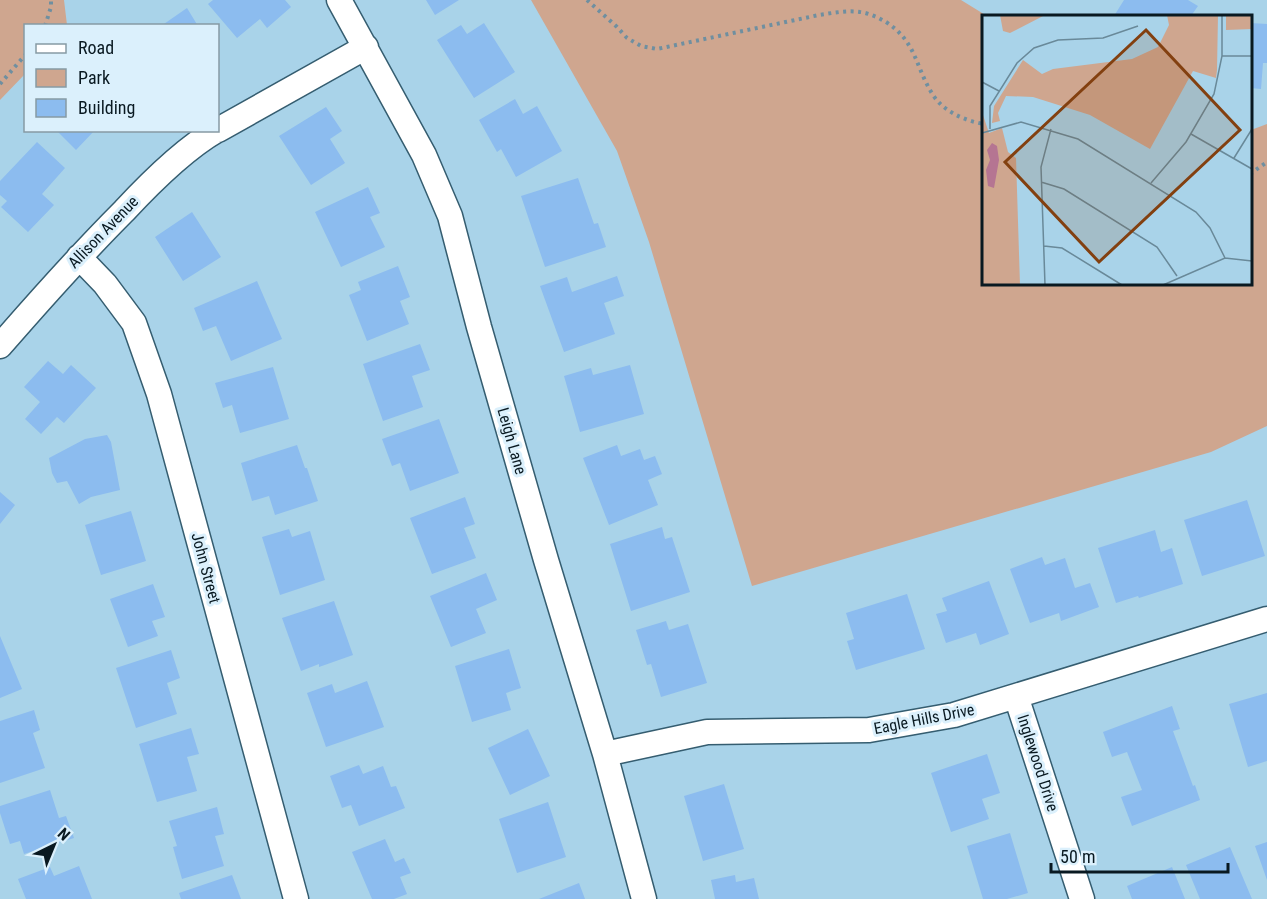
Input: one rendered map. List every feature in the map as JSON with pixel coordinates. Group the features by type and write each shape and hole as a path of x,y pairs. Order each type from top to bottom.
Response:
{"street":[{"name":"Leigh Lane","path":"339,0 424,155 450,216 479,327 605,754 644,899"},
{"name":"Allison Avenue","path":"219,129 366,47"},
{"name":"Allison Avenue","path":"0,346 79,257 149,184 203,138 214,132"},
{"name":"John Street","path":"79,257 105,284 134,323 159,394 296,899"},
{"name":"Eagle Hills Drive","path":"605,754 707,732 869,730 954,715 1267,619"},
{"name":"Inglewood Drive","path":"1016,696 1082,899"}],"path":[{"path":"46,24 51,0"},
{"path":"587,0 627,38 641,46 657,49 819,15 862,12 880,18 895,28 905,39 924,79 939,101 956,116 982,124"},
{"path":"0,84 24,56"},
{"path":"1252,173 1267,162"}],"green space":[{"path":"0,0 64,0 67,24 24,24 24,75 0,100"},
{"path":"531,0 961,0 985,15 982,15 982,285 1252,285 1252,130 1267,124 1267,426 1211,452 752,586 649,242 617,151"}],"building":[{"path":"213,0 285,0 291,7 267,28 260,19 237,38 208,4"},
{"path":"426,0 459,0 435,15"},
{"path":"1124,0 1188,0 1198,6 1192,15 1115,15"},
{"path":"187,8 197,24 164,24"},
{"path":"484,23 515,72 474,98 437,40 461,25 467,34"},
{"path":"1252,23 1267,24 1267,63 1263,63 1261,89 1252,88"},
{"path":"515,99 523,114 537,106 562,151 516,177 501,149 497,152 479,120"},
{"path":"326,107 342,131 330,139 345,163 311,185 279,136"},
{"path":"58,132 93,132 76,150"},
{"path":"37,142 65,168 42,194 54,205 28,232 1,207 7,201 0,195 0,181"},
{"path":"578,178 594,224 598,223 606,247 545,267 521,196"},
{"path":"368,187 380,213 370,217 385,247 341,267 315,212"},
{"path":"192,212 221,257 183,281 155,237"},
{"path":"398,266 410,297 400,301 409,324 367,341 349,295 361,290 358,282"},
{"path":"617,276 624,296 604,303 615,334 564,352 540,286 567,277 572,292"},
{"path":"257,281 282,339 231,361 216,326 203,331 194,308"},
{"path":"420,344 430,370 412,376 423,407 383,421 363,364"},
{"path":"48,361 63,374 71,365 96,388 64,423 57,417 41,434 25,419 40,402 24,387"},
{"path":"630,365 644,414 580,432 564,376 591,368 593,375"},
{"path":"273,367 289,419 240,433 232,405 223,408 215,383"},
{"path":"439,419 459,473 410,491 400,463 392,466 382,439"},
{"path":"107,435 111,442 120,490 91,497 79,504 67,481 57,483 49,458 85,439"},
{"path":"297,445 318,501 275,515 269,496 252,501 241,463"},
{"path":"617,445 621,456 640,449 644,460 655,456 662,474 648,480 658,505 609,525 583,458"},
{"path":"0,492 15,505 0,524"},
{"path":"465,497 475,524 464,528 476,558 432,574 410,518"},
{"path":"1247,500 1265,556 1202,576 1184,520"},
{"path":"131,511 146,561 101,575 85,525"},
{"path":"662,527 665,539 672,537 690,592 631,611 610,544"},
{"path":"289,529 292,537 310,531 325,580 280,595 262,537"},
{"path":"1155,530 1161,552 1172,548 1183,584 1116,603 1098,548"},
{"path":"1042,557 1045,565 1065,558 1075,588 1090,583 1099,607 1061,621 1059,613 1030,623 1010,569"},
{"path":"486,573 497,600 476,609 486,633 451,647 430,596"},
{"path":"989,581 1009,634 980,645 976,633 946,643 936,614 947,611 942,598"},
{"path":"153,584 165,617 152,621 158,636 128,647 110,599"},
{"path":"907,594 925,649 856,670 847,641 854,639 846,613"},
{"path":"334,601 353,655 301,671 282,618"},
{"path":"666,621 669,630 688,624 707,683 661,697 651,664 647,665 636,630"},
{"path":"0,636 22,689 0,698"},
{"path":"509,649 521,688 506,693 511,710 472,722 455,666"},
{"path":"171,650 180,678 167,683 177,714 136,728 116,668"},
{"path":"367,681 384,727 326,747 307,693 332,684 335,693"},
{"path":"1267,693 1267,761 1248,767 1229,704"},
{"path":"1172,706 1180,729 1173,731 1200,800 1132,826 1121,797 1142,790 1127,752 1112,757 1103,732"},
{"path":"34,710 40,730 33,733 45,768 0,783 0,721"},
{"path":"191,728 199,754 187,757 197,791 157,802 139,744"},
{"path":"528,729 550,776 510,795 488,748"},
{"path":"987,754 1000,793 982,799 989,819 951,832 931,773"},
{"path":"359,765 363,774 383,766 391,787 396,786 405,808 359,826 351,805 342,808 330,776"},
{"path":"724,784 744,849 703,861 684,796"},
{"path":"50,790 59,818 66,816 74,838 24,854 20,841 10,844 0,806"},
{"path":"548,802 566,857 517,873 499,819"},
{"path":"217,807 224,834 215,836 224,866 182,879 173,847 177,846 169,821"},
{"path":"1010,833 1028,893 1007,899 983,899 967,846"},
{"path":"385,839 395,862 404,858 411,873 400,877 407,894 394,899 372,899 352,852"},
{"path":"1267,842 1267,880 1255,846"},
{"path":"1230,847 1252,899 1200,899 1186,865"},
{"path":"79,866 92,899 26,899 18,879 50,867 54,876"},
{"path":"1172,867 1185,899 1132,899 1127,886"},
{"path":"232,875 241,899 181,899 179,893"},
{"path":"735,875 736,882 754,878 759,899 715,899 711,880"},
{"path":"579,883 585,899 539,899"}]}
